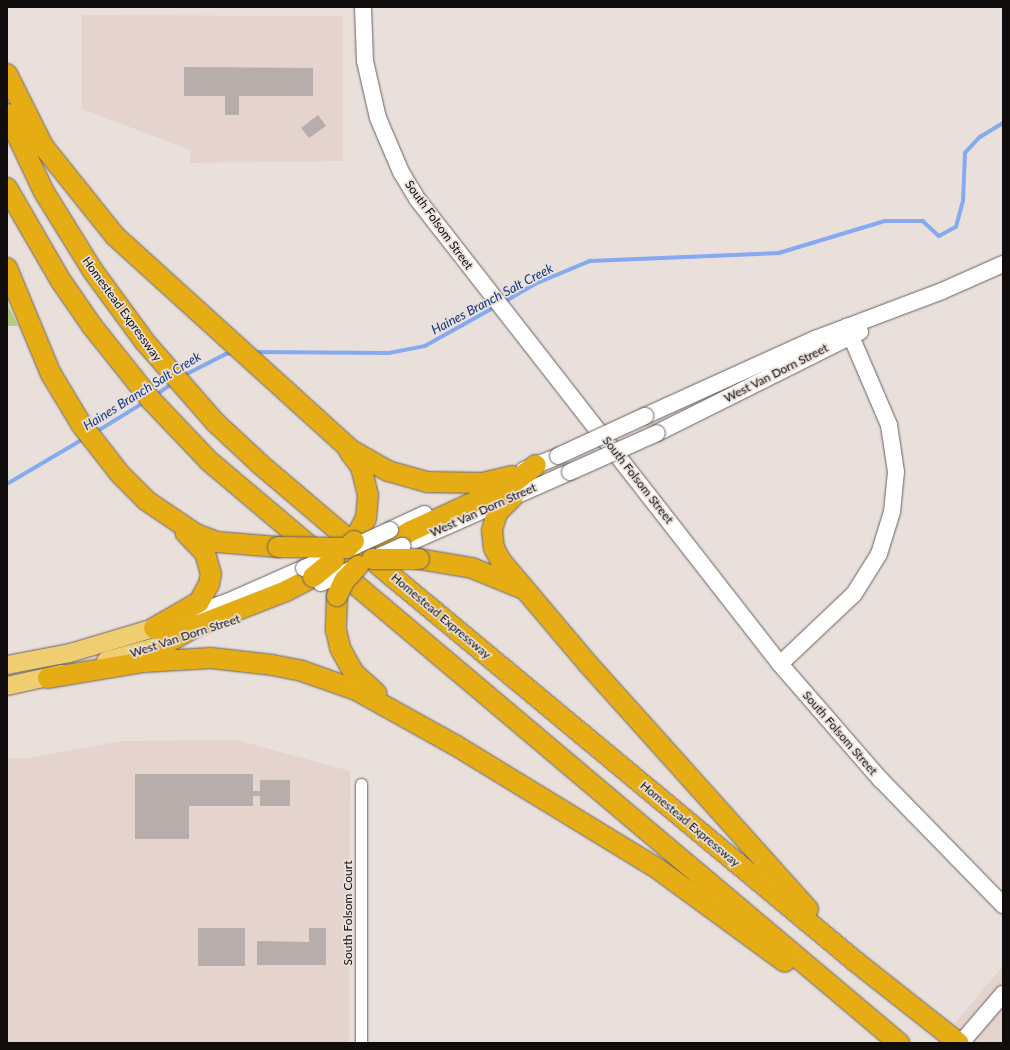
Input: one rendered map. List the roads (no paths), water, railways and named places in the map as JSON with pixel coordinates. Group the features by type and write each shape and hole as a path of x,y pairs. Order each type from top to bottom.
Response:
{"highway":[{"path":"7,74 43,146 74,188 115,236 338,440 355,453 388,471 427,482 482,483 512,476"},
{"name":"Homestead Expressway","path":"7,114 44,192 67,231 108,293 145,342 216,423 260,464 855,961 960,1043"},
{"path":"7,188 61,281 118,360 180,432 242,492 898,1043"},
{"path":"7,268 51,374 104,456 138,493 186,529 217,542 340,553 385,549 419,559 472,568 519,588 534,600"},
{"path":"158,636 199,625 286,591 313,576 358,535 368,512 368,495 361,467 338,440"},
{"path":"399,712 361,680 344,657 336,630 337,596 344,581 385,549 509,486 536,465"},
{"path":"512,497 497,513 492,530 493,543 501,561 589,665 855,961"},
{"path":"158,636 199,602 209,584 211,574 205,553 162,512"},
{"path":"48,678 179,658 243,660 302,671 328,680 399,712 658,869 898,1043"}],"main road":[{"name":"South Folsom Street","path":"363,7 365,61 370,90 388,146 418,200 476,276 526,336 780,664 881,780 1003,905"},
{"name":"West Van Dorn Street","path":"340,553 385,549 512,476 645,416 849,331 1003,264"},
{"name":"West Van Dorn Street","path":"313,576 385,549 512,497 657,433 849,331"},
{"path":"780,664 854,594 879,554 892,512 896,472 889,425 849,331"},
{"name":"West Van Dorn Street","path":"7,665 158,636"},
{"name":"West Van Dorn Street","path":"7,686 48,678 158,636"},
{"path":"960,1043 1003,994"}],"street":[{"name":"South Folsom Court","path":"360,1043 361,784"}],"waterway":[{"name":"Haines Branch Salt Creek","path":"504,302 535,284 590,261 779,253 885,221 923,221 939,236 956,227 963,201 965,153 980,137 1003,123"},
{"name":"Haines Branch Salt Creek","path":"254,352 389,353 425,346 497,306"},
{"name":"Haines Branch Salt Creek","path":"183,376 226,354 234,353"},
{"name":"Haines Branch Salt Creek","path":"156,395 173,383"},
{"name":"Haines Branch Salt Creek","path":"96,432 145,402"},
{"name":"Haines Branch Salt Creek","path":"7,484 85,438"}]}
